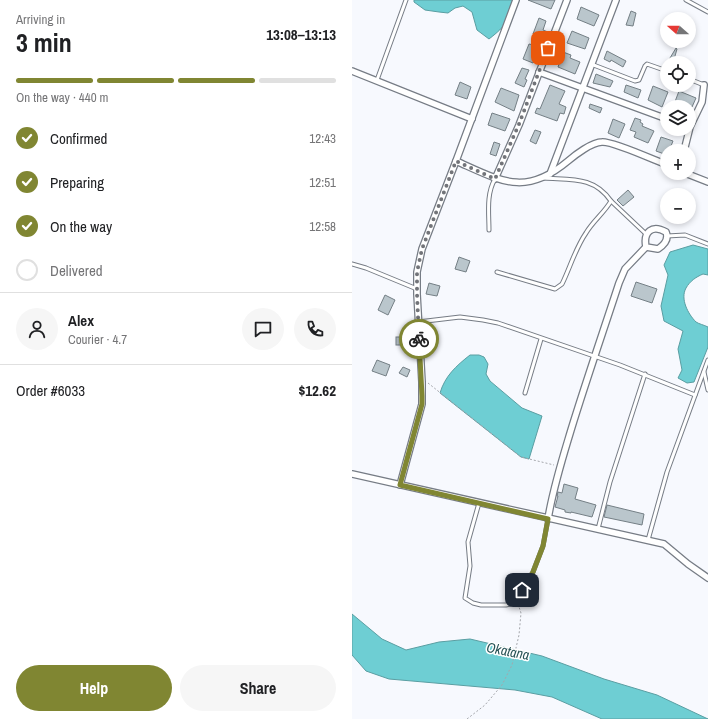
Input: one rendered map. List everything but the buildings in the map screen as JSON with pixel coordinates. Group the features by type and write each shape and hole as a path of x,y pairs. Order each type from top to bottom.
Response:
{"street":[{"path":"400,485 422,404 417,272 422,249 516,0"},
{"path":"495,179 519,124 567,0"},
{"path":"550,174 616,0"},
{"path":"352,71 472,119"},
{"path":"539,72 660,115"},
{"path":"696,114 702,102 704,84"},
{"path":"456,161 495,179 510,183 526,183 544,178 579,152 601,142 613,143 660,163"},
{"path":"696,177 708,182"},
{"path":"548,519 553,489 594,356 619,283 625,269 646,247 646,234 656,228 666,232 666,241 658,249 646,247"},
{"path":"352,474 664,544 708,578"}],"lane":[{"path":"377,80 406,0"},
{"path":"686,0 708,12"},
{"path":"591,64 635,81 639,80 647,64 660,69"},
{"path":"696,81 704,84"},
{"path":"544,178 574,179 594,184 646,234"},
{"path":"489,230 489,202 492,185 495,179"},
{"path":"497,272 554,290 562,284 585,234 594,220 607,208 611,201"},
{"path":"667,236 685,235 708,244"},
{"path":"352,264 366,268 417,289"},
{"path":"418,322 460,317 483,320 645,374 695,395"},
{"path":"525,393 541,339"},
{"path":"648,540 667,472 708,360"},
{"path":"704,372 708,390"},
{"path":"598,529 610,482 645,374"},
{"path":"479,502 468,542 470,566 465,598 473,603 481,605 506,605 511,604 516,600 533,572 543,546 548,519"}],"path":[{"path":"422,376 434,388 521,457 560,466"},
{"path":"467,719 485,705 502,685 512,665 519,635 521,613 516,600"}],"water":[{"path":"414,0 516,0 506,22 500,30 489,39 477,30 472,12 463,6 455,8 448,13 439,12 425,10 414,2"},
{"path":"693,245 708,249 708,275 703,274 689,283 684,292 684,301 690,315 696,322 708,327 708,347 694,382 687,383 678,378 682,370 678,349 683,331 664,321 661,306 668,275 664,265 670,252"},
{"path":"470,355 479,355 484,357 488,364 486,374 490,381 522,408 542,416 529,459 521,457 440,393 445,381 452,372"},
{"name":"Okatana","path":"352,614 382,639 406,650 439,642 470,639 542,656 604,679 657,695 708,719 602,719 552,697 515,690 389,679 366,671 352,655"}],"way so far":[{"path":"419,339 417,272 422,249 456,161 495,179 519,124 548,48"}],"route":[{"path":"419,339 422,404 400,485 548,519 543,546 533,572 522,590"}]}
